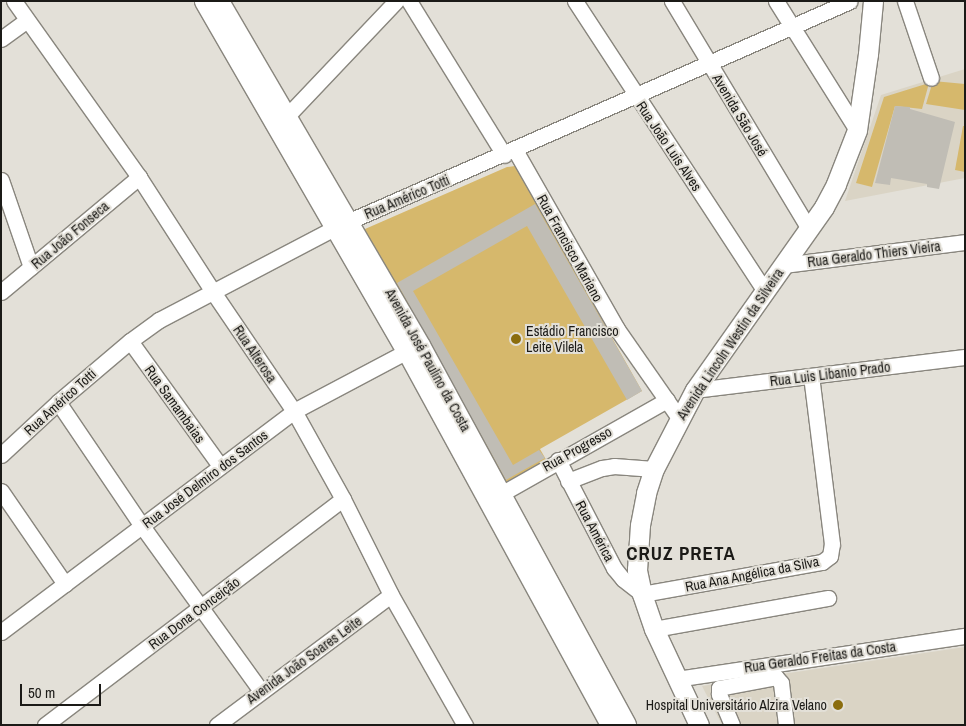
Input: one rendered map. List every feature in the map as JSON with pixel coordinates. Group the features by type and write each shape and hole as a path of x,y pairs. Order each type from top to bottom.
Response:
{"main road":[{"name":"Avenida José Paulino da Costa","path":"204,1 281,120 343,225 414,348 495,497 626,725"},
{"name":"Avenida José Paulino da Costa","path":"219,1 281,120"},
{"name":"Avenida Lincoln Westin da Silveira","path":"698,725 654,629 642,594 637,570 638,538 646,492 654,469 695,390 809,228 836,184 857,130 868,54 873,1"},
{"name":"Avenida José Paulino da Costa","path":"495,497 610,725"}],"street":[{"name":"Rua Alterosa","path":"14,1 139,177 213,292 294,411 391,595 465,725"},
{"path":"281,120 396,1"},
{"name":"Rua Francisco Mariano","path":"409,1 509,152 596,295 647,374 679,418"},
{"name":"Rua João Luis Alves","path":"575,1 635,96 764,290"},
{"name":"Avenida São José","path":"672,1 809,228"},
{"path":"776,1 857,130"},
{"name":"Rua Américo Totti","path":"1,455 58,402 130,341 159,320 343,225 850,1"},
{"path":"905,1 931,78"},
{"path":"1,39 27,20"},
{"name":"Rua João Fonseca","path":"1,292 139,177"},
{"path":"1,180 31,267"},
{"name":"Rua Geraldo Thiers Vieira","path":"783,265 965,242"},
{"name":"Rua Samambaias","path":"130,341 220,466"},
{"name":"Rua José Delmiro dos Santos","path":"1,632 294,411 414,348"},
{"name":"Rua Luis Libanio Prado","path":"695,390 965,357"},
{"name":"Rua Ana Angélica da Silva","path":"642,594 813,564 826,560 830,556 832,544 811,376"},
{"name":"Rua Progresso","path":"495,497 667,400"},
{"path":"58,402 142,526 261,691"},
{"name":"Rua América","path":"558,460 614,568 623,579 642,594"},
{"path":"568,481 602,468 614,466 654,469"},
{"path":"1,491 65,584"},
{"name":"Rua Dona Conceição","path":"45,725 202,608 342,499"},
{"name":"Avenida João Soares Leite","path":"217,725 391,595"},
{"path":"654,629 828,598"},
{"name":"Rua Geraldo Freitas da Costa","path":"676,679 965,636"},
{"path":"732,725 719,694 719,688 776,677 781,683 786,725"}],"shaded area":[{"path":"965,69 965,178 845,201 881,95"},
{"path":"933,81 965,84 965,110 926,104"},
{"path":"929,83 922,109 895,106 872,187 856,183 884,97"},
{"path":"963,126 965,126 965,172 955,170"},
{"name":"Estádio Francisco Leite Vilela","path":"515,166 642,391 540,449 548,463 504,488 364,237 365,229 507,167"},
{"name":"Hospital Universitário Alzira Velano","path":"965,647 965,725 722,725 702,686"}],"building":[{"path":"895,106 910,107 910,109 955,122 939,189 927,187 927,184 891,178 890,185 875,183"},
{"path":"535,204 642,391 627,400 527,226 413,291 513,465 539,450 545,458 506,480 397,283"}],"place":[{"name":"Estádio Francisco Leite Vilela","path":"516,339"},
{"name":"Hospital Universitário Alzira Velano","path":"838,705"}],"district":[{"name":"CRUZ PRETA","path":"681,554"}]}
